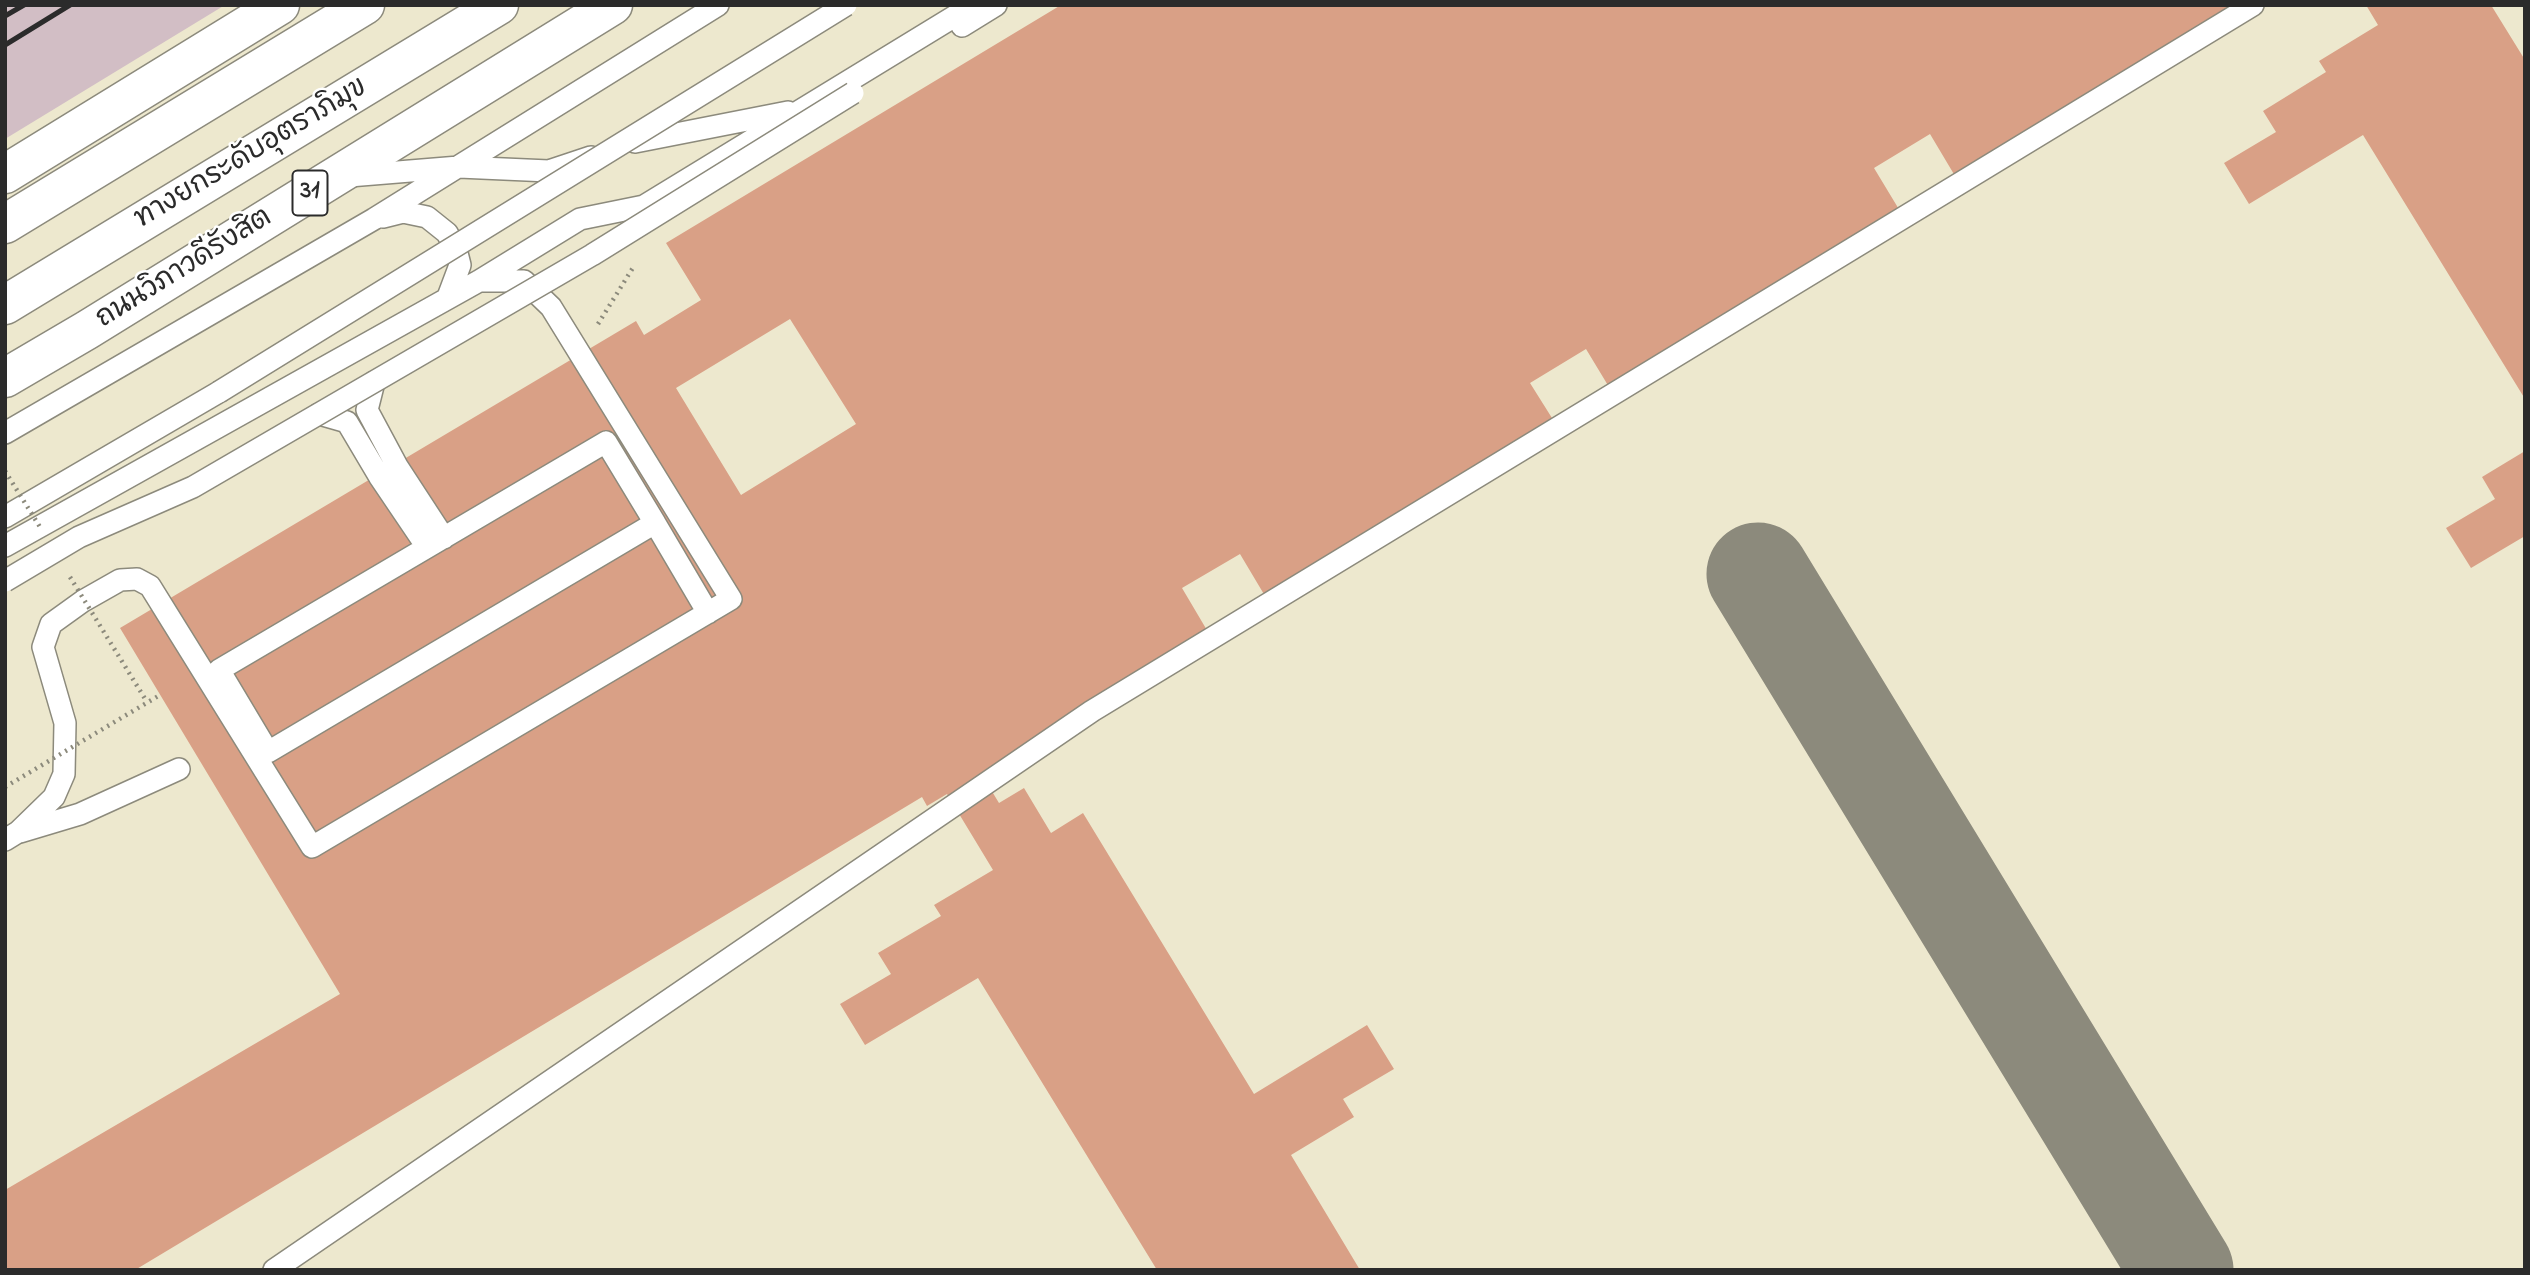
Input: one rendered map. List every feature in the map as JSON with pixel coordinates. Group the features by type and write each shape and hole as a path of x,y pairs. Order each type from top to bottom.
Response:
{"highway":[{"path":"5,174 280,5"},
{"path":"5,224 365,5"},
{"name":"ทางยกระดับอุตราภิมุข","path":"5,305 499,5"},
{"name":"ถนนวิภาวดีรังสิต","path":"5,378 613,5"}],"lane":[{"path":"5,433 374,219 718,5"},
{"path":"5,517 219,392 846,5"},
{"path":"635,142 860,5"},
{"path":"5,543 479,281 580,219 644,206 973,5"},
{"path":"5,582 79,537 193,488 592,255 996,5"},
{"path":"274,1270 1092,710 2253,5"},
{"path":"336,177 459,167 550,171 635,142 804,108"},
{"path":"374,219 403,212 428,217 447,233 456,249 460,265 448,297"},
{"path":"12,836 54,797 64,774 65,723 43,647 51,624 83,601 120,580 137,579 150,586 312,847 731,599 551,307 524,281 479,281"},
{"path":"374,382 367,410 388,471"},
{"path":"319,414 347,422 388,471 435,542"},
{"path":"320,842 219,670 435,542 606,442 708,613"},
{"path":"5,543 55,486"},
{"path":"268,752 655,523"},
{"path":"12,836 80,814 179,769"}],"path":[{"path":"5,471 41,529"},
{"path":"69,575 147,702"},
{"path":"5,787 160,695"}],"shaded area":[{"path":"5,5 225,5 5,139"}],"building":[{"path":"1061,5 2249,5 1958,181 1930,134 1874,168 1903,216 1612,392 1586,349 1530,383 1557,426 1268,601 1240,554 1182,588 1211,637 982,775 999,803 1024,788 1051,833 1083,813 1254,1094 1367,1025 1394,1069 1343,1099 1354,1117 1291,1155 1360,1270 1157,1270 978,978 865,1045 840,1004 891,974 878,953 941,916 934,905 993,870 947,794 927,806 922,797 135,1270 5,1270 5,1190 340,994 120,628 636,321 644,335 701,300 666,243","holes":["790,319 856,424 741,495 676,388"]},
{"path":"2366,5 2491,5 2525,60 2525,399 2363,135 2249,204 2224,163 2276,132 2263,111 2326,72 2319,61 2378,25"},
{"path":"2525,451 2525,536 2471,568 2446,528 2495,499 2482,477"}],"taxiway":[{"path":"1758,574 2182,1270"}],"railway":[{"path":"5,16 24,5"},
{"path":"5,45 70,5"}]}
